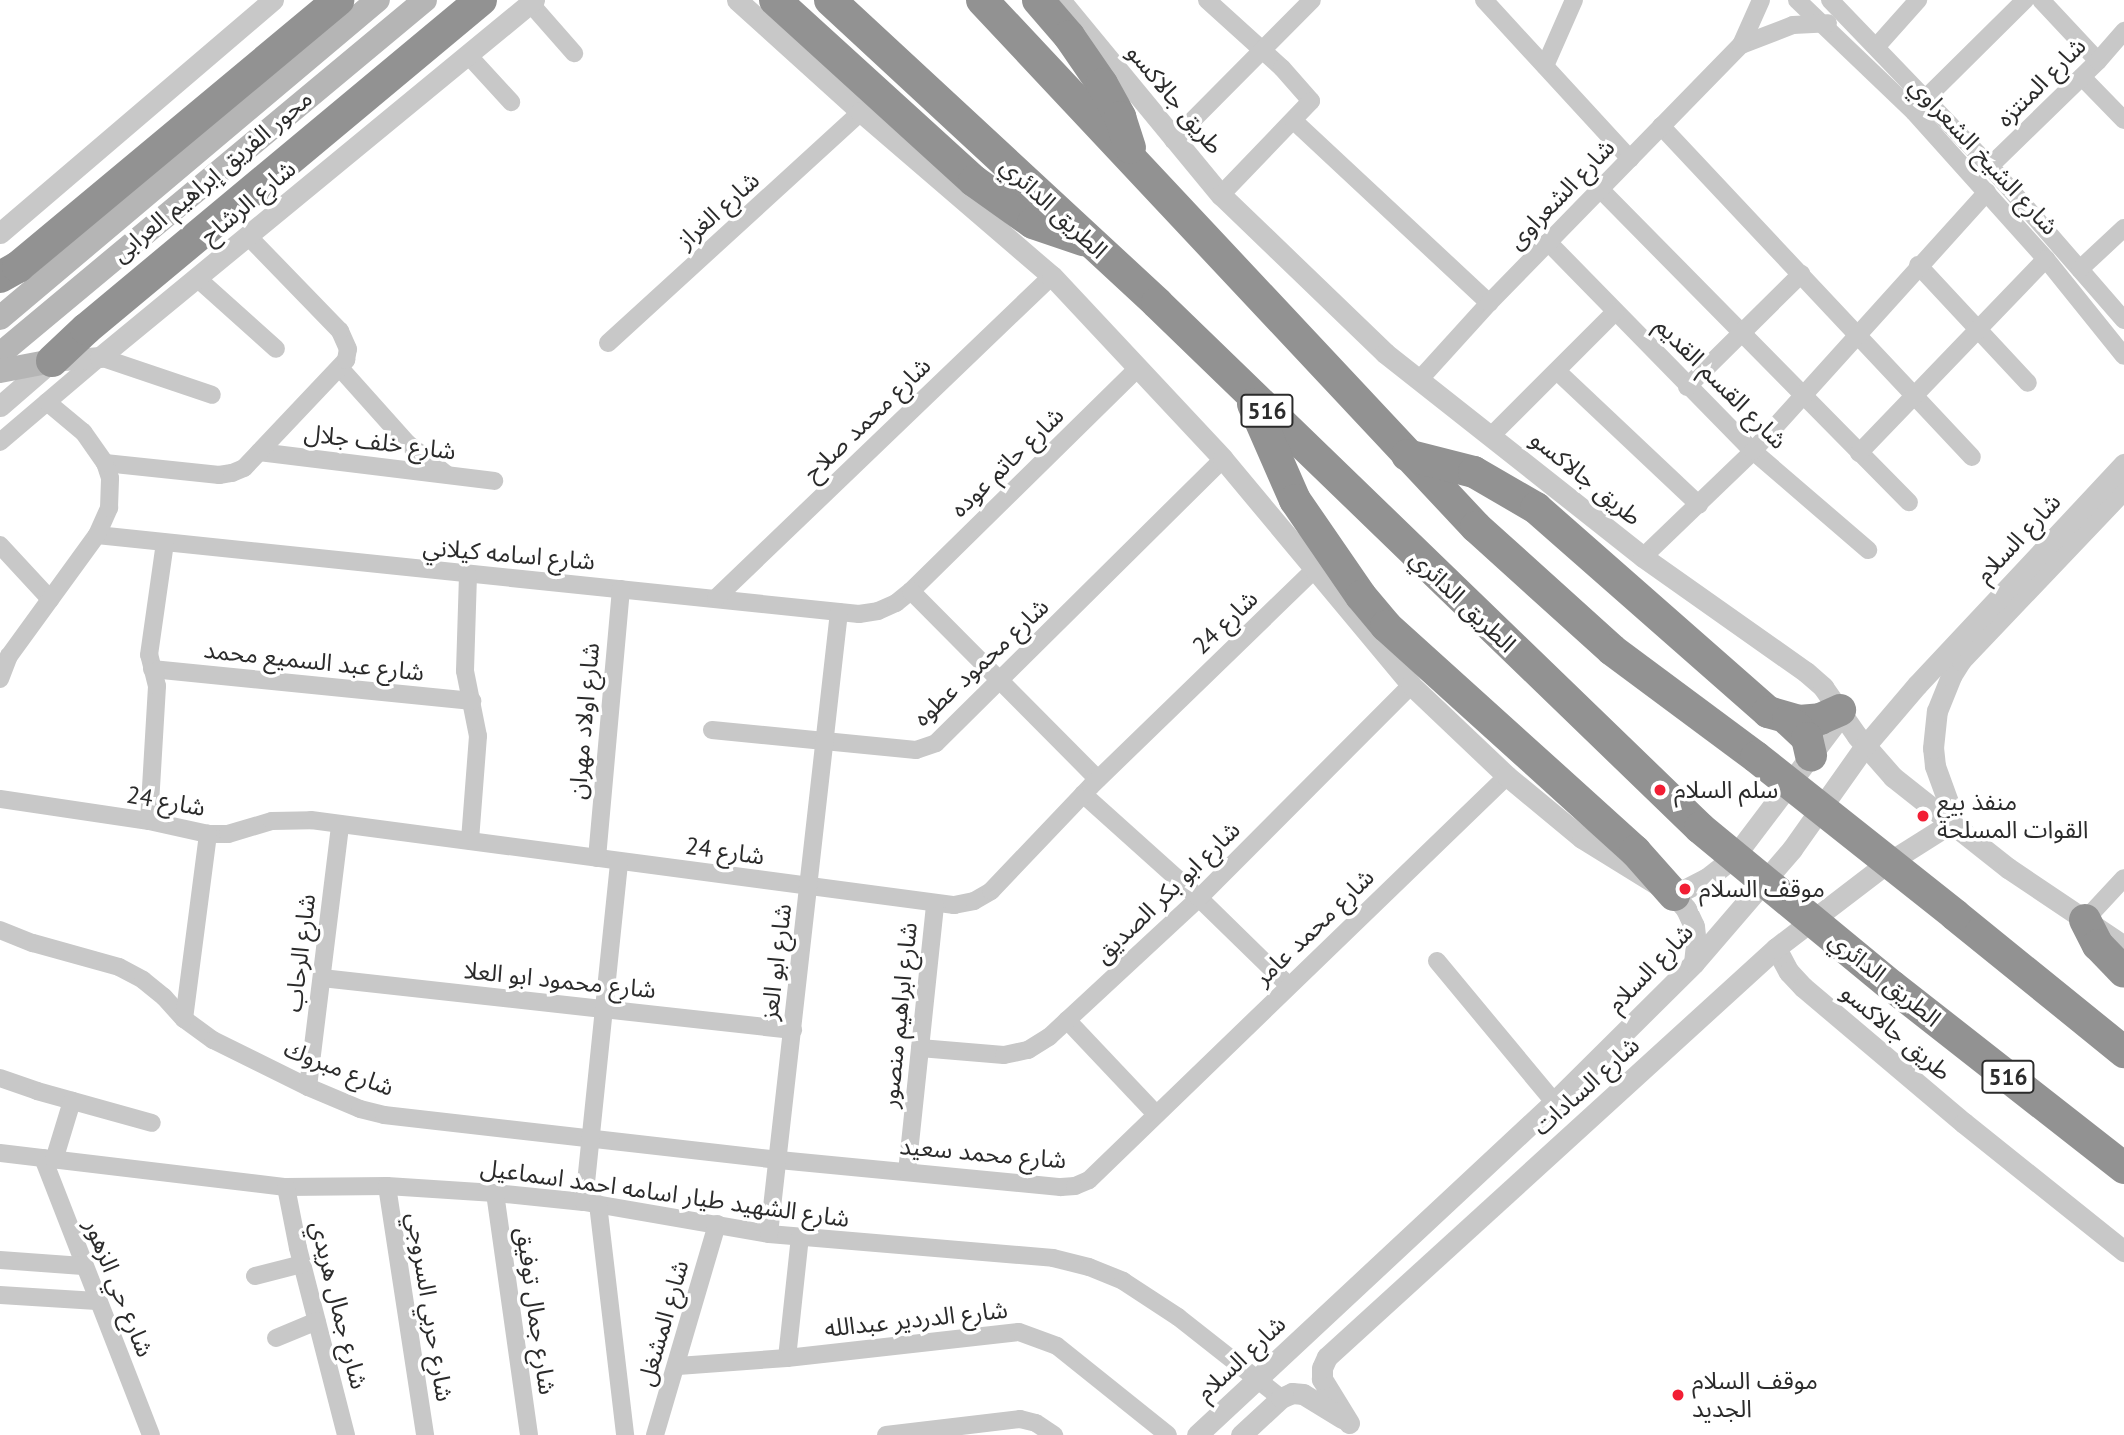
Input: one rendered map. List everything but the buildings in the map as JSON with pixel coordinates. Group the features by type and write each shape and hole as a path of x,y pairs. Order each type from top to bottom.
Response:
{"highway":[{"path":"0,278 18,267 338,0"},
{"path":"52,361 86,329 481,0"},
{"path":"775,0 974,181 1033,223 1091,242"},
{"name":"الطريق الدائري","path":"830,0 1091,242 1699,828 1892,986 2124,1168"},
{"path":"982,0 1407,455 1476,527 1565,610 1660,687 1756,757 2124,1052"},
{"path":"1038,0 1069,36 1102,84 1120,117 1135,161"},
{"path":"1249,393 1295,500 1329,555 1386,626 1635,851 1674,895"},
{"path":"1407,455 1474,472 1536,508 1760,706 1788,720 1807,738 1811,756"},
{"path":"1788,720 1810,721 1841,712"},
{"path":"2084,920 2098,944 2124,972"}],"main road":[{"name":"محور الفريق إبراهيم العرابى","path":"0,318 378,0"},
{"name":"محور الفريق إبراهيم العرابى","path":"0,354 425,0"},
{"path":"0,371 52,361"}],"street":[{"path":"0,233 273,0"},
{"path":"737,0 861,112 1052,276 1223,460 1411,685 1507,775 1582,838 1674,895 1686,909 1694,926 1694,963"},
{"name":"طريق جالاكسو","path":"1060,0 1221,195 1385,353 1643,557 1806,672 1841,712 1865,746 1894,777 2008,868 2124,946"},
{"path":"1207,0 1310,97 1310,104 1221,195"},
{"path":"1173,140 1312,0"},
{"path":"1484,0 1630,159"},
{"path":"1545,66 1574,0"},
{"name":"شارع الشعراوى","path":"1420,379 1489,303 1741,45 1761,0"},
{"name":"شارع الشيخ الشعراوي","path":"1797,0 1914,112 2046,259 2124,356"},
{"name":"شارع الشيخ الشعراوي","path":"1830,0 1927,97 2124,320"},
{"path":"1877,46 1918,0"},
{"path":"1927,97 2025,0"},
{"path":"2041,0 2098,61"},
{"path":"532,2 574,53"},
{"name":"شارع الرشاح","path":"0,442 532,2"},
{"name":"شارع الشعراوى","path":"1741,45 1784,28 1821,22 1854,25"},
{"name":"شارع المنتزه","path":"1990,166 2098,61 2124,31"},
{"path":"468,55 511,102"},
{"path":"2082,77 2124,121"},
{"name":"شارع الغراز","path":"608,344 861,112"},
{"path":"1294,121 1489,303"},
{"path":"1661,127 1972,457"},
{"path":"1600,189 1909,502"},
{"path":"1643,557 1753,451 1918,265 1987,192"},
{"path":"2080,269 2124,228"},
{"path":"105,463 219,475 244,468 340,368 348,349 340,331 248,236"},
{"name":"شارع القسم القديم","path":"1548,242 1687,387 1753,451 1868,550"},
{"path":"1859,453 2046,259"},
{"path":"1918,265 2028,383"},
{"path":"1687,387 1801,274"},
{"name":"شارع محمد صلاح","path":"716,598 1052,276"},
{"path":"197,278 276,349"},
{"path":"1491,436 1615,312"},
{"path":"0,405 52,361 100,357 212,395"},
{"path":"340,368 407,443 447,475"},
{"name":"شارع حاتم عوده","path":"911,591 1137,369"},
{"path":"1557,371 1699,505"},
{"path":"0,679 4,651 50,598 96,535 109,508 110,485 105,463 83,432 47,402"},
{"name":"شارع خلف جلال","path":"259,452 494,481"},
{"name":"شارع محمود عطوه","path":"712,730 916,750 936,743 1223,460"},
{"name":"شارع السلام","path":"1197,1435 1554,1102 1694,963 1792,849 1865,746 1917,685 2124,464"},
{"name":"شارع السلام","path":"1951,823 1951,810 1935,766 1933,748 1937,711 1951,676 1961,660 2124,489"},
{"name":"شارع اسامه كيلاني","path":"96,535 839,612 878,611 896,603 911,591"},
{"path":"149,821 157,686 149,655 165,543"},
{"path":"0,545 50,598"},
{"name":"شارع 24","path":"0,799 149,821 208,834 228,834 272,821 292,819 954,905 974,901 991,891 1098,779 1315,569"},
{"path":"468,575 464,658 478,736 470,841"},
{"name":"شارع اولاد مهران","path":"597,858 621,589"},
{"path":"911,591 1098,779"},
{"name":"شارع ابو العز","path":"769,1234 839,612"},
{"name":"شارع عبد السميع محمد","path":"152,668 472,701"},
{"name":"شارع ابو بكر الصديق","path":"920,1048 1004,1055 1028,1049 1049,1037 1199,898 1411,685"},
{"path":"1674,895 1706,879 1734,857 1841,712"},
{"name":"شارع محمد عامر","path":"1156,1114 1507,775"},
{"path":"1083,794 1199,898 1288,985"},
{"name":"شارع السادات","path":"1355,1429 1324,1384 1321,1373 1323,1362 1776,948 1886,864 1951,823"},
{"name":"شارع الرحاب","path":"308,1087 340,825"},
{"path":"184,1019 208,834"},
{"path":"619,862 591,1138 591,1203 625,1435"},
{"path":"2084,920 2124,878"},
{"name":"شارع ابراهيم منصور","path":"907,1172 935,904"},
{"name":"شارع مبروك","path":"0,930 33,943 119,967 143,979 184,1019 213,1040 308,1087 360,1109 384,1115 779,1160"},
{"name":"طريق جالاكسو","path":"1776,948 1784,964 1803,987 1964,1124 2124,1251"},
{"path":"1437,961 1554,1102"},
{"name":"شارع محمود ابو العلا","path":"322,978 793,1030"},
{"path":"1067,1020 1156,1114"},
{"path":"0,1078 152,1123"},
{"path":"48,1159 72,1101"},
{"name":"شارع محمد سعيد","path":"779,1160 1061,1187 1075,1186 1089,1180 1156,1114"},
{"name":"شارع الشهيد طيار اسامه احمد اسماعيل","path":"0,1153 286,1187 387,1186 495,1193 591,1203 769,1234 1053,1258 1089,1266 1124,1281 1155,1301 1281,1398"},
{"name":"شارع حي الزهور","path":"48,1159 83,1266 151,1435"},
{"name":"شارع حربي السروجي","path":"387,1186 425,1435"},
{"name":"شارع جمال هريدي","path":"286,1187 302,1264 346,1435"},
{"name":"شارع جمال توفيق","path":"495,1193 529,1435"},
{"name":"شارع المشغل","path":"655,1435 678,1366 717,1224"},
{"path":"1397,1293 1405,1254 1413,1235"},
{"path":"787,1358 800,1237"},
{"path":"0,1260 83,1266"},
{"path":"255,1276 302,1264"},
{"path":"0,1295 97,1301"},
{"path":"275,1338 317,1321"},
{"name":"شارع الدردير عبدالله","path":"678,1366 787,1358 1018,1332 1057,1346 1168,1435"},
{"path":"1241,1435 1281,1398 1292,1393 1303,1394 1355,1429"},
{"path":"887,1435 1004,1428 1036,1423 1054,1435"}],"place":[{"name":"سلم السلام","path":"1660,790"},
{"name":"منفذ بيع القوات المسلحة","path":"1923,816"},
{"name":"موقف السلام","path":"1685,889"},
{"name":"موقف السلام الجديد","path":"1678,1395"}]}
